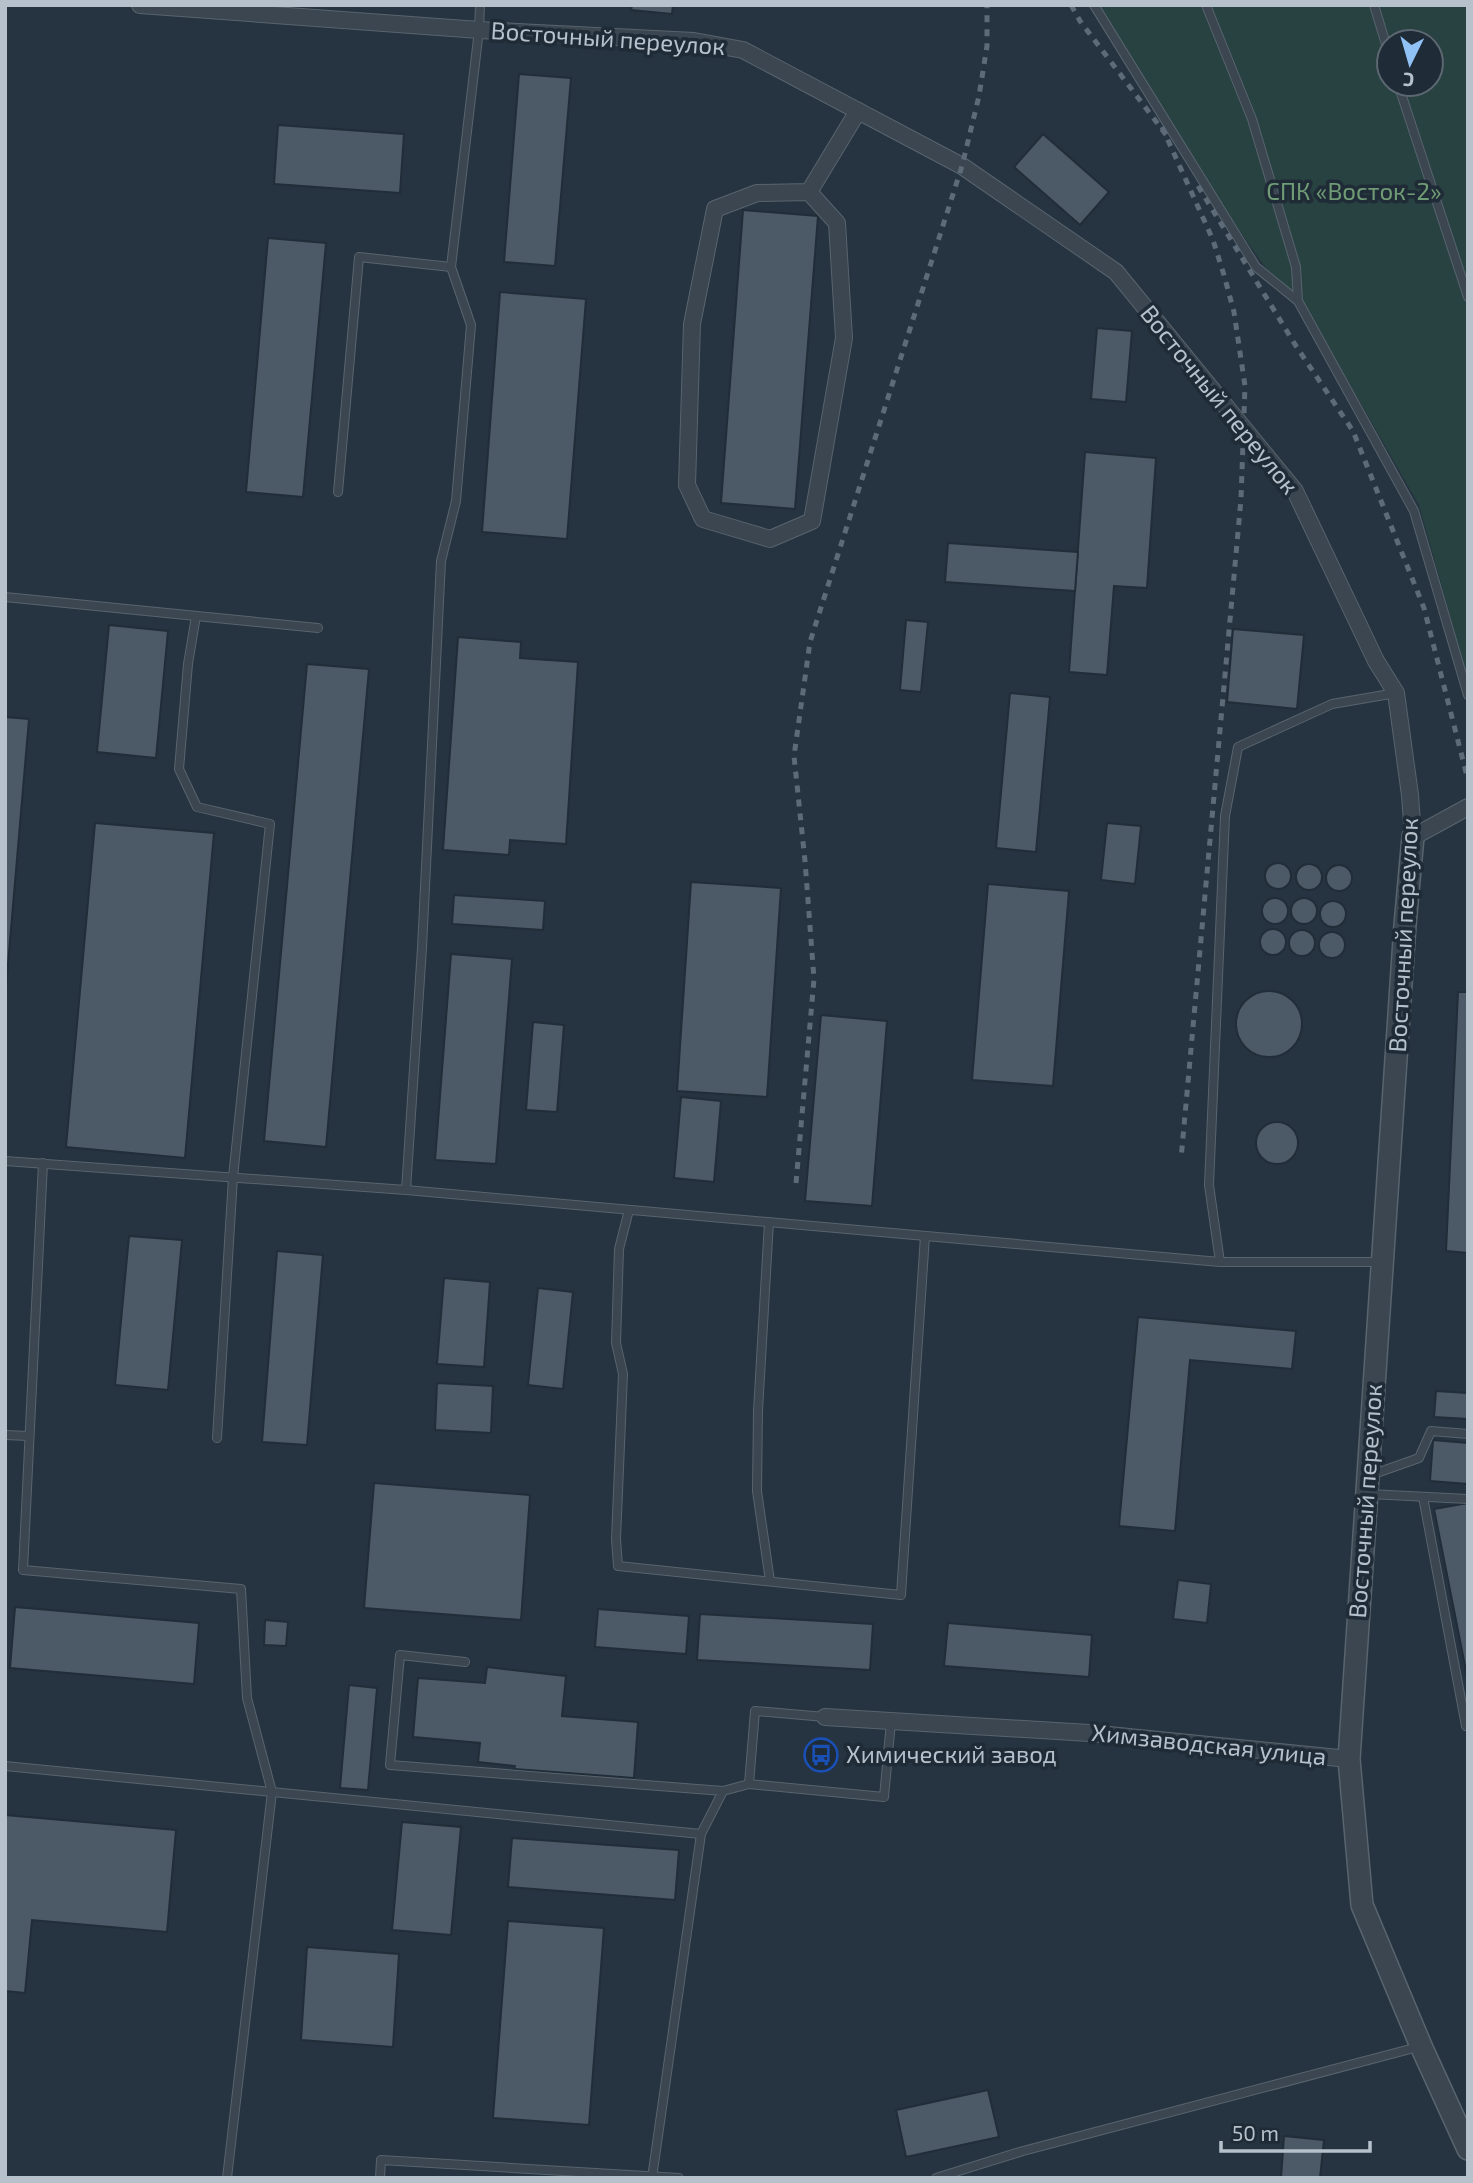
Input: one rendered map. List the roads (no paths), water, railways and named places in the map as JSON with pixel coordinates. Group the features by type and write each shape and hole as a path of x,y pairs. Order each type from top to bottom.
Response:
{"street":[{"name":"Восточный переулок","path":"140,5 479,30 694,41 743,50 962,166 1116,272 1295,491 1376,661 1396,693 1413,837 1349,1759"},
{"path":"809,192 858,111"},
{"path":"809,192 837,223 844,338 812,521 770,539 702,519 687,485 692,324 715,209 757,194 809,192"},
{"path":"1413,837 1468,807"},
{"name":"Химзаводская улица","path":"825,1717 1089,1733 1349,1759 1362,1905 1468,2149"}],"lane":[{"path":"406,1190 422,948 441,561 456,501 471,325 452,267 480,5"},
{"path":"1094,5 1255,267 1298,301 1414,511 1468,695"},
{"path":"1206,5 1252,119 1296,267 1298,301"},
{"path":"1374,5 1381,28"},
{"path":"1403,98 1468,297"},
{"path":"338,492 359,257 452,267"},
{"path":"5,597 318,628"},
{"path":"196,616 188,664 179,769 197,807 270,824 233,1177 216,1438"},
{"path":"1220,1262 1209,1185 1226,816 1238,747 1332,704 1396,693"},
{"path":"5,1161 406,1190 1220,1262 1383,1262"},
{"path":"43,1163 23,1570 241,1589 247,1698 272,1792 227,2178"},
{"path":"629,1210 618,1249 616,1343 622,1374 616,1539 618,1566 901,1595 925,1236"},
{"path":"769,1222 758,1410 757,1491 770,1581"},
{"path":"1367,1485 1419,1458 1431,1431 1468,1434"},
{"path":"5,1435 29,1436"},
{"path":"1367,1485 1423,1497 1468,1499"},
{"path":"1423,1497 1466,1726"},
{"path":"465,1661 400,1654 390,1765 723,1791 749,1784 884,1797 891,1722"},
{"path":"749,1784 755,1711 825,1717"},
{"path":"5,1766 701,1834"},
{"path":"652,2177 701,1834 723,1791"},
{"path":"936,2178 1023,2151 1421,2046"},
{"path":"380,2178 381,2160 679,2178"}],"railway":[{"path":"796,1183 814,979 794,756 810,642 962,166 979,96 987,46 987,5"},
{"path":"1071,5 1080,21 1167,136"},
{"path":"1162,127 1213,240 1234,312 1245,386 1241,499 1181,1159"},
{"path":"1198,186 1296,346 1353,431 1424,608 1468,780"}],"place":[{"name":"Химический завод","path":"821,1755"}],"park label":[{"name":"СПК «Восток-2»","path":"1354,192"}]}
